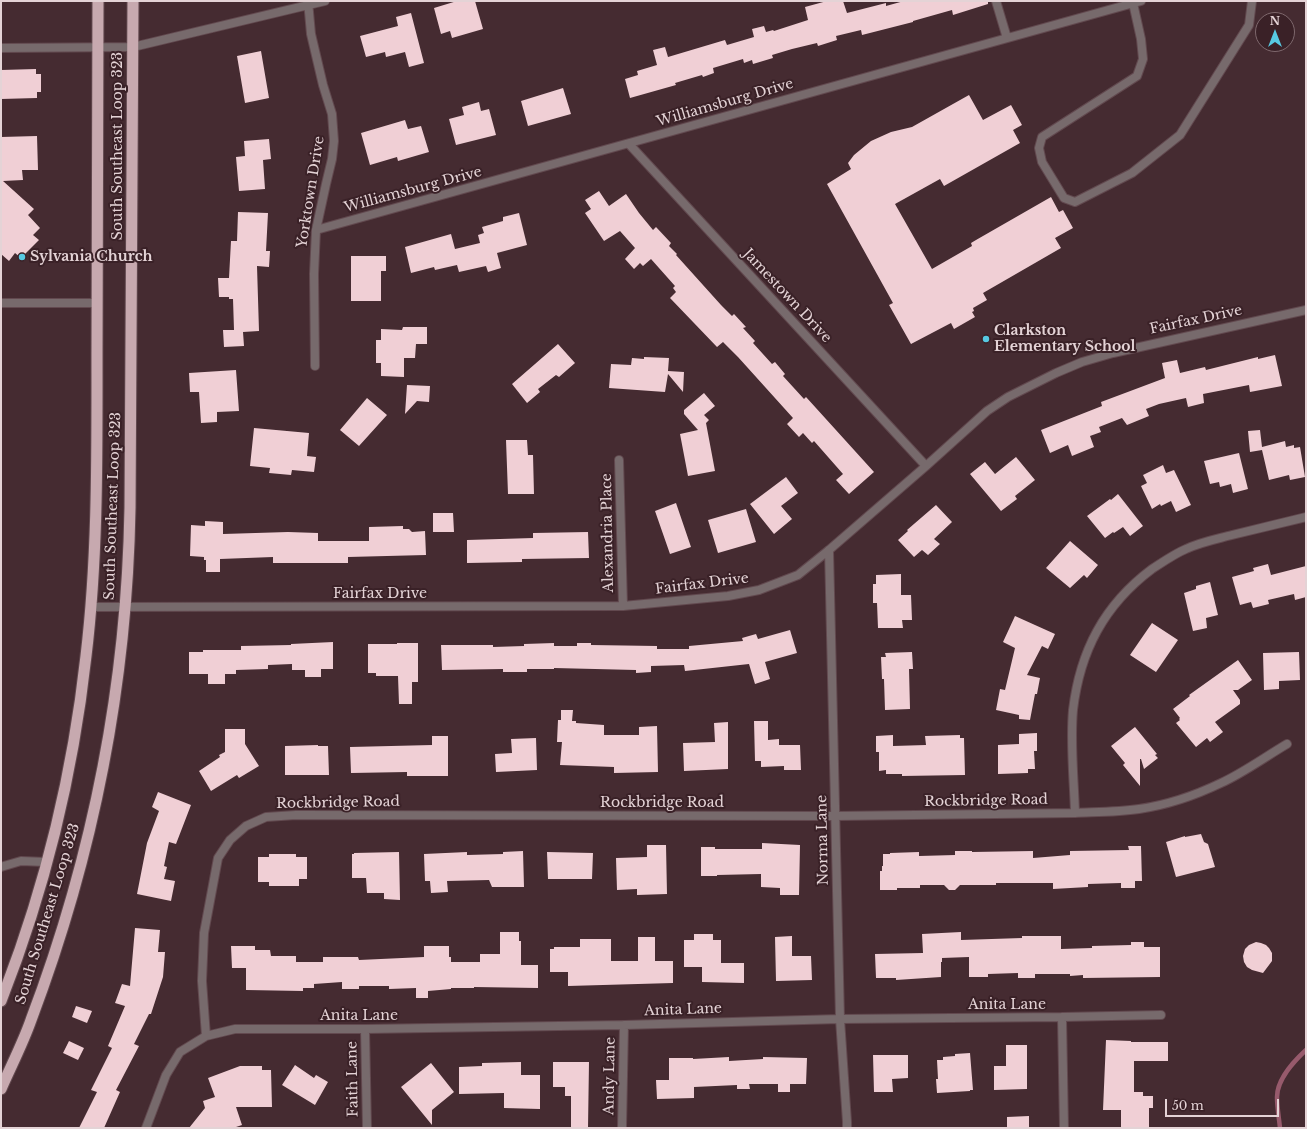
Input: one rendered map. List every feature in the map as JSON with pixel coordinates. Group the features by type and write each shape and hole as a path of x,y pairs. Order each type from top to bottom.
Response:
{"highway":[{"name":"South Southeast Loop 323","path":"1,1001 28,926 46,862 65,784 86,657 91,607 97,463 98,1"},
{"name":"South Southeast Loop 323","path":"1,1089 31,1020 63,926 89,834 107,747 120,658 129,561 133,1"}],"street":[{"path":"1,48 133,47 308,3 325,1"},
{"path":"996,1 1007,38"},
{"path":"1137,2 1143,59 1137,76 1042,137 1039,148 1042,162 1064,198 1075,202 1132,173 1180,135 1249,25 1252,1"},
{"name":"Williamsburg Drive","path":"316,230 1137,2"},
{"name":"Yorktown Drive","path":"308,3 311,34 323,85 332,114 334,141 332,159 316,230 314,274 315,366"},
{"name":"Jamestown Drive","path":"629,144 926,466"},
{"path":"1,303 97,303"},
{"name":"Fairfax Drive","path":"91,607 623,606 728,596 759,590 798,575 926,466 987,411 1008,396 1063,370 1113,353 1306,310"},
{"name":"Alexandria Place","path":"619,460 623,606"},
{"path":"1075,813 1072,732 1073,711 1078,678 1090,643 1108,613 1131,587 1155,567 1186,549 1204,542 1306,517"},
{"name":"Norma Lane","path":"829,550 840,1019 848,1122 847,1128"},
{"name":"Rockbridge Road","path":"206,1036 202,981 204,933 218,858 230,840 246,826 266,818 296,815 835,816 1114,812 1140,809 1194,794 1221,783 1286,744"},
{"path":"1,867 21,861 46,862"},
{"name":"Anita Lane","path":"146,1128 166,1075 180,1052 206,1036 235,1029 365,1029 624,1025 840,1019 1062,1018 1161,1015"},
{"path":"1062,1018 1064,1128"},
{"name":"Andy Lane","path":"622,1128 624,1025"},
{"name":"Faith Lane","path":"365,1029 367,1128"}],"building":[{"path":"457,1 475,1 483,29 452,38 450,31 441,34 434,8"},
{"path":"827,1 843,1 847,13 886,3 886,6 904,1 988,1 988,4 953,15 952,10 862,35 861,30 836,36 837,40 818,46 817,43 792,49 772,55 773,58 753,64 752,60 744,63 743,59 713,68 714,73 703,77 702,75 675,83 676,85 630,98 625,79 638,75 637,71 657,65 653,50 665,47 668,57 725,40 727,45 754,37 752,29 764,26 766,32 774,31 808,20 805,7"},
{"path":"411,13 424,63 409,67 405,52 386,57 385,52 366,57 360,36 398,26 396,17"},
{"path":"261,51 269,98 245,103 237,56"},
{"path":"36,69 36,74 41,74 41,92 37,92 37,98 1,99 1,70"},
{"path":"563,88 571,114 528,126 521,101"},
{"path":"969,95 983,120 1011,105 1022,125 1013,130 1020,143 944,186 940,179 895,204 932,269 972,246 971,243 1051,197 1059,212 1063,210 1073,228 1055,238 1061,248 983,293 987,300 973,308 974,311 972,312 975,317 954,329 951,323 911,344 889,305 893,303 827,184 851,169 848,163 854,155 871,141 891,132 912,127"},
{"path":"479,102 481,111 489,109 496,135 456,145 449,119 464,115 462,107"},
{"path":"405,120 408,129 421,126 429,152 398,161 397,157 370,165 361,133"},
{"path":"37,136 38,170 22,170 23,180 3,181 34,209 28,215 40,228 33,235 39,240 21,258 15,253 9,261 1,254 1,137"},
{"path":"269,139 271,159 263,160 265,189 239,191 236,157 245,156 244,141"},
{"path":"599,191 609,206 626,194 653,230 656,227 671,243 669,246 677,254 676,255 721,305 732,316 734,314 746,327 743,328 755,341 753,343 772,364 775,362 785,374 783,376 804,399 806,397 874,472 849,494 836,480 843,474 814,441 812,443 803,433 799,437 787,424 793,418 738,357 723,342 717,347 670,298 676,292 673,288 675,286 651,259 643,266 640,263 634,269 625,259 635,248 620,231 604,241 585,213 591,209 585,200"},
{"path":"238,212 268,213 266,251 270,251 269,267 257,266 259,331 243,332 244,346 224,347 223,330 234,330 233,299 229,299 229,297 219,297 218,278 229,278 231,241 237,241"},
{"path":"519,213 527,245 497,253 501,268 488,272 486,266 459,272 457,265 435,270 434,267 411,273 405,247 451,234 455,249 480,243 478,235 484,233 482,227 503,221 503,217"},
{"path":"351,256 386,256 386,271 381,271 381,301 351,301"},
{"path":"403,327 427,327 427,344 416,344 415,358 404,358 404,377 381,376 381,363 376,363 376,340 381,340 381,329 402,330"},
{"path":"558,344 575,363 559,377 556,375 538,389 540,392 527,403 512,384"},
{"path":"1275,355 1282,386 1250,392 1249,385 1203,394 1204,403 1188,407 1186,398 1159,404 1146,409 1149,416 1127,425 1122,418 1099,427 1101,432 1090,436 1094,447 1072,456 1068,445 1050,453 1041,430 1102,406 1101,402 1165,378 1162,363 1177,360 1180,373 1205,367 1206,370 1258,357 1258,359"},
{"path":"644,357 669,358 668,371 684,372 683,392 668,374 665,392 609,388 611,364 631,365 632,358 644,359"},
{"path":"236,370 239,411 217,412 217,422 201,423 199,392 190,392 189,373"},
{"path":"407,385 430,386 429,402 417,401 405,414"},
{"path":"704,393 715,406 704,415 709,420 706,423 715,471 688,476 680,434 698,430 684,414 684,410"},
{"path":"367,398 387,415 359,446 340,430"},
{"path":"254,428 309,433 307,456 316,457 314,472 292,470 291,475 269,473 270,468 250,466"},
{"path":"1260,430 1262,447 1285,441 1286,447 1294,445 1294,448 1300,447 1305,477 1290,480 1289,475 1269,480 1262,450 1250,452 1248,431"},
{"path":"506,440 527,440 528,455 533,455 534,494 508,494"},
{"path":"1239,453 1248,489 1233,493 1231,484 1220,487 1219,482 1210,484 1204,461"},
{"path":"1016,457 1035,480 1015,496 1017,499 1001,511 970,474 985,462 995,474"},
{"path":"1163,465 1166,473 1174,470 1191,505 1176,512 1171,501 1161,506 1160,504 1152,509 1141,486 1147,483 1143,475"},
{"path":"786,477 798,493 781,506 792,519 774,534 750,504"},
{"path":"1118,494 1143,526 1130,536 1123,527 1105,538 1087,516"},
{"path":"676,503 691,547 670,554 655,511"},
{"path":"936,505 952,522 934,539 940,544 928,555 922,550 914,557 898,540 908,531 907,530"},
{"path":"746,509 756,542 718,553 708,520"},
{"path":"433,513 453,513 454,532 433,532"},
{"path":"205,521 223,522 223,534 288,532 318,533 318,541 369,541 369,527 403,526 403,529 409,529 412,532 425,531 426,555 348,557 348,563 273,563 273,557 220,559 220,572 206,572 206,560 204,560 204,557 190,556 191,525 205,526"},
{"path":"588,532 589,558 522,559 522,562 467,563 467,540 533,538 533,533"},
{"path":"1070,541 1098,565 1087,578 1084,575 1070,588 1046,568"},
{"path":"1268,564 1271,575 1306,566 1306,597 1295,600 1294,594 1268,600 1269,604 1253,608 1251,602 1240,605 1232,577 1254,571 1253,568"},
{"path":"901,574 901,595 911,595 912,620 902,620 903,628 878,628 877,603 873,603 873,584 876,584 876,575"},
{"path":"1210,582 1218,615 1206,618 1207,628 1193,631 1184,593 1196,589 1196,586"},
{"path":"1015,616 1055,634 1048,649 1042,646 1027,675 1040,678 1030,720 1019,719 1019,715 996,710 1000,689 1005,690 1015,648 1003,642"},
{"path":"1152,623 1178,640 1156,672 1130,655"},
{"path":"790,630 797,653 765,662 770,679 755,684 749,664 685,671 684,665 651,666 651,672 636,673 636,670 554,668 527,669 527,672 503,672 503,669 442,670 441,645 493,645 493,647 554,643 554,646 577,646 577,643 591,643 591,645 657,646 657,649 689,649 689,646 743,641 742,638 756,634 758,639"},
{"path":"333,642 333,669 321,669 321,677 305,677 305,670 292,670 292,664 268,665 268,669 236,670 236,674 225,674 225,684 208,684 208,674 189,674 189,652 203,652 203,650 241,650 241,646"},
{"path":"418,643 418,682 412,682 412,704 399,704 398,676 376,676 376,673 368,673 368,644"},
{"path":"912,652 913,669 909,669 910,709 885,710 884,679 882,679 881,657 886,657 885,653"},
{"path":"1299,652 1300,680 1279,681 1279,689 1264,690 1263,653"},
{"path":"1238,660 1252,680 1238,690 1233,690 1240,700 1240,704 1215,722 1223,732 1210,742 1207,738 1196,747 1176,723 1180,720 1180,718 1173,709 1190,696 1189,695"},
{"path":"561,710 573,710 572,721 576,721 576,723 604,725 604,735 639,735 639,727 657,726 658,772 614,773 614,767 560,765 562,742 557,742 558,720 561,720"},
{"path":"754,721 768,721 768,740 779,739 779,745 800,745 801,770 784,770 784,766 761,767 761,761 755,761"},
{"path":"728,722 728,769 684,771 683,743 715,742 714,723"},
{"path":"1135,727 1157,754 1155,755 1158,758 1144,769 1140,759 1140,786 1123,765 1125,763 1111,746"},
{"path":"225,729 245,729 245,744 259,766 239,778 237,775 211,791 199,771 225,752"},
{"path":"1037,733 1037,751 1034,751 1035,769 1028,769 1028,773 998,774 998,745 1019,744 1019,734"},
{"path":"893,735 893,746 926,745 925,736 960,735 960,738 964,738 965,775 902,776 902,774 886,774 886,770 879,771 879,752 876,752 876,736"},
{"path":"432,736 448,736 448,776 407,776 407,772 351,773 350,747 432,745"},
{"path":"536,738 537,770 496,772 495,754 512,753 511,739"},
{"path":"285,746 328,746 329,775 285,775"},
{"path":"158,792 191,805 176,844 169,842 164,866 167,867 164,879 175,881 171,901 137,894 147,843 159,811 152,807"},
{"path":"1201,834 1204,842 1208,844 1215,867 1176,877 1166,842 1185,836"},
{"path":"762,843 800,845 799,895 780,895 780,888 761,887 761,874 701,876 701,847 715,847 715,849 762,849"},
{"path":"647,845 666,845 667,894 637,895 637,889 617,890 616,858 647,857"},
{"path":"1128,846 1141,846 1142,881 1135,881 1135,888 1121,888 1121,883 1088,884 1088,887 1053,889 1053,883 996,883 996,885 960,885 955,890 949,890 944,885 920,885 920,888 880,890 880,871 882,871 883,866 883,854 919,852 919,856 955,855 955,851 1033,851 1033,858 1070,855 1070,851 1129,850"},
{"path":"523,851 524,887 492,887 489,880 447,881 448,892 431,893 430,881 425,881 424,854 467,852 467,855 503,854 503,852"},
{"path":"399,852 400,900 384,899 384,893 367,893 366,878 352,878 352,854"},
{"path":"547,852 593,853 592,879 548,879"},
{"path":"269,854 296,854 296,857 307,857 307,879 299,879 299,886 269,886 269,882 258,882 258,857 269,857"},
{"path":"135,928 160,930 158,952 165,952 163,977 151,1014 149,1014 134,1044 139,1046 116,1090 120,1092 104,1128 79,1128 97,1092 91,1090 112,1048 108,1046 125,1006 115,1003 122,984 130,986"},
{"path":"500,932 519,932 519,941 521,941 521,965 538,965 538,988 451,988 428,991 428,998 416,998 416,988 389,989 389,986 359,986 359,989 342,989 342,982 314,984 314,988 303,988 303,991 246,990 246,968 232,968 231,946 255,946 255,950 270,950 271,956 296,956 296,962 323,962 323,957 358,957 359,960 424,957 424,946 449,946 449,957 451,957 451,962 480,962 480,954 500,954"},
{"path":"961,932 961,940 1022,938 1022,936 1061,936 1061,949 1092,948 1092,946 1131,945 1131,942 1144,942 1144,947 1160,947 1160,977 1083,978 1083,975 1070,976 1070,974 1035,974 1035,978 1018,978 1018,973 988,974 988,977 969,977 969,957 942,958 941,977 896,980 896,978 876,978 875,954 923,953 922,934"},
{"path":"694,934 713,934 713,940 721,940 721,963 744,963 744,983 702,982 702,967 684,967 684,940 694,940"},
{"path":"792,936 792,956 811,956 812,980 776,981 775,937"},
{"path":"638,937 655,937 655,961 673,961 673,983 568,986 568,972 550,972 550,949 554,949 554,947 580,947 580,939 611,939 611,961 638,961"},
{"path":"1256,942 1266,945 1272,953 1272,961 1263,973 1252,970 1247,967 1244,962 1243,956 1245,949 1249,945"},
{"path":"76,1006 92,1011 87,1023 72,1017"},
{"path":"1106,1040 1168,1042 1168,1061 1134,1061 1134,1092 1143,1092 1143,1096 1153,1096 1153,1108 1149,1108 1149,1127 1121,1127 1121,1110 1103,1110"},
{"path":"69,1041 84,1048 78,1060 63,1053"},
{"path":"1006,1045 1027,1045 1027,1089 994,1090 994,1066 1006,1066"},
{"path":"970,1053 973,1090 937,1093 937,1060 943,1060 943,1057 955,1056 955,1054"},
{"path":"873,1055 908,1055 908,1078 892,1079 893,1092 874,1092"},
{"path":"729,1057 729,1061 763,1059 763,1057 807,1058 806,1084 790,1084 790,1092 778,1092 778,1084 749,1084 750,1089 737,1089 737,1085 694,1087 694,1098 657,1099 656,1080 669,1080 669,1058 693,1059"},
{"path":"521,1062 521,1075 540,1075 540,1109 504,1108 504,1093 459,1094 459,1067 482,1066 482,1063"},
{"path":"553,1062 589,1062 588,1128 571,1128 571,1096 565,1096 565,1087 553,1087"},
{"path":"431,1063 454,1092 432,1110 432,1125 401,1087"},
{"path":"295,1065 314,1078 316,1075 328,1082 315,1105 282,1085"},
{"path":"240,1066 262,1066 262,1070 271,1070 272,1107 236,1107 242,1125 233,1128 189,1128 205,1108 203,1101 215,1097 208,1078"},
{"path":"1029,1116 1029,1128 1007,1128 1007,1117"}],"waterway":[{"path":"1280,1128 1277,1097 1280,1084 1287,1071 1306,1050"}],"place":[{"name":"Sylvania Church","path":"22,257"},
{"name":"Clarkston Elementary School","path":"986,339"}]}
